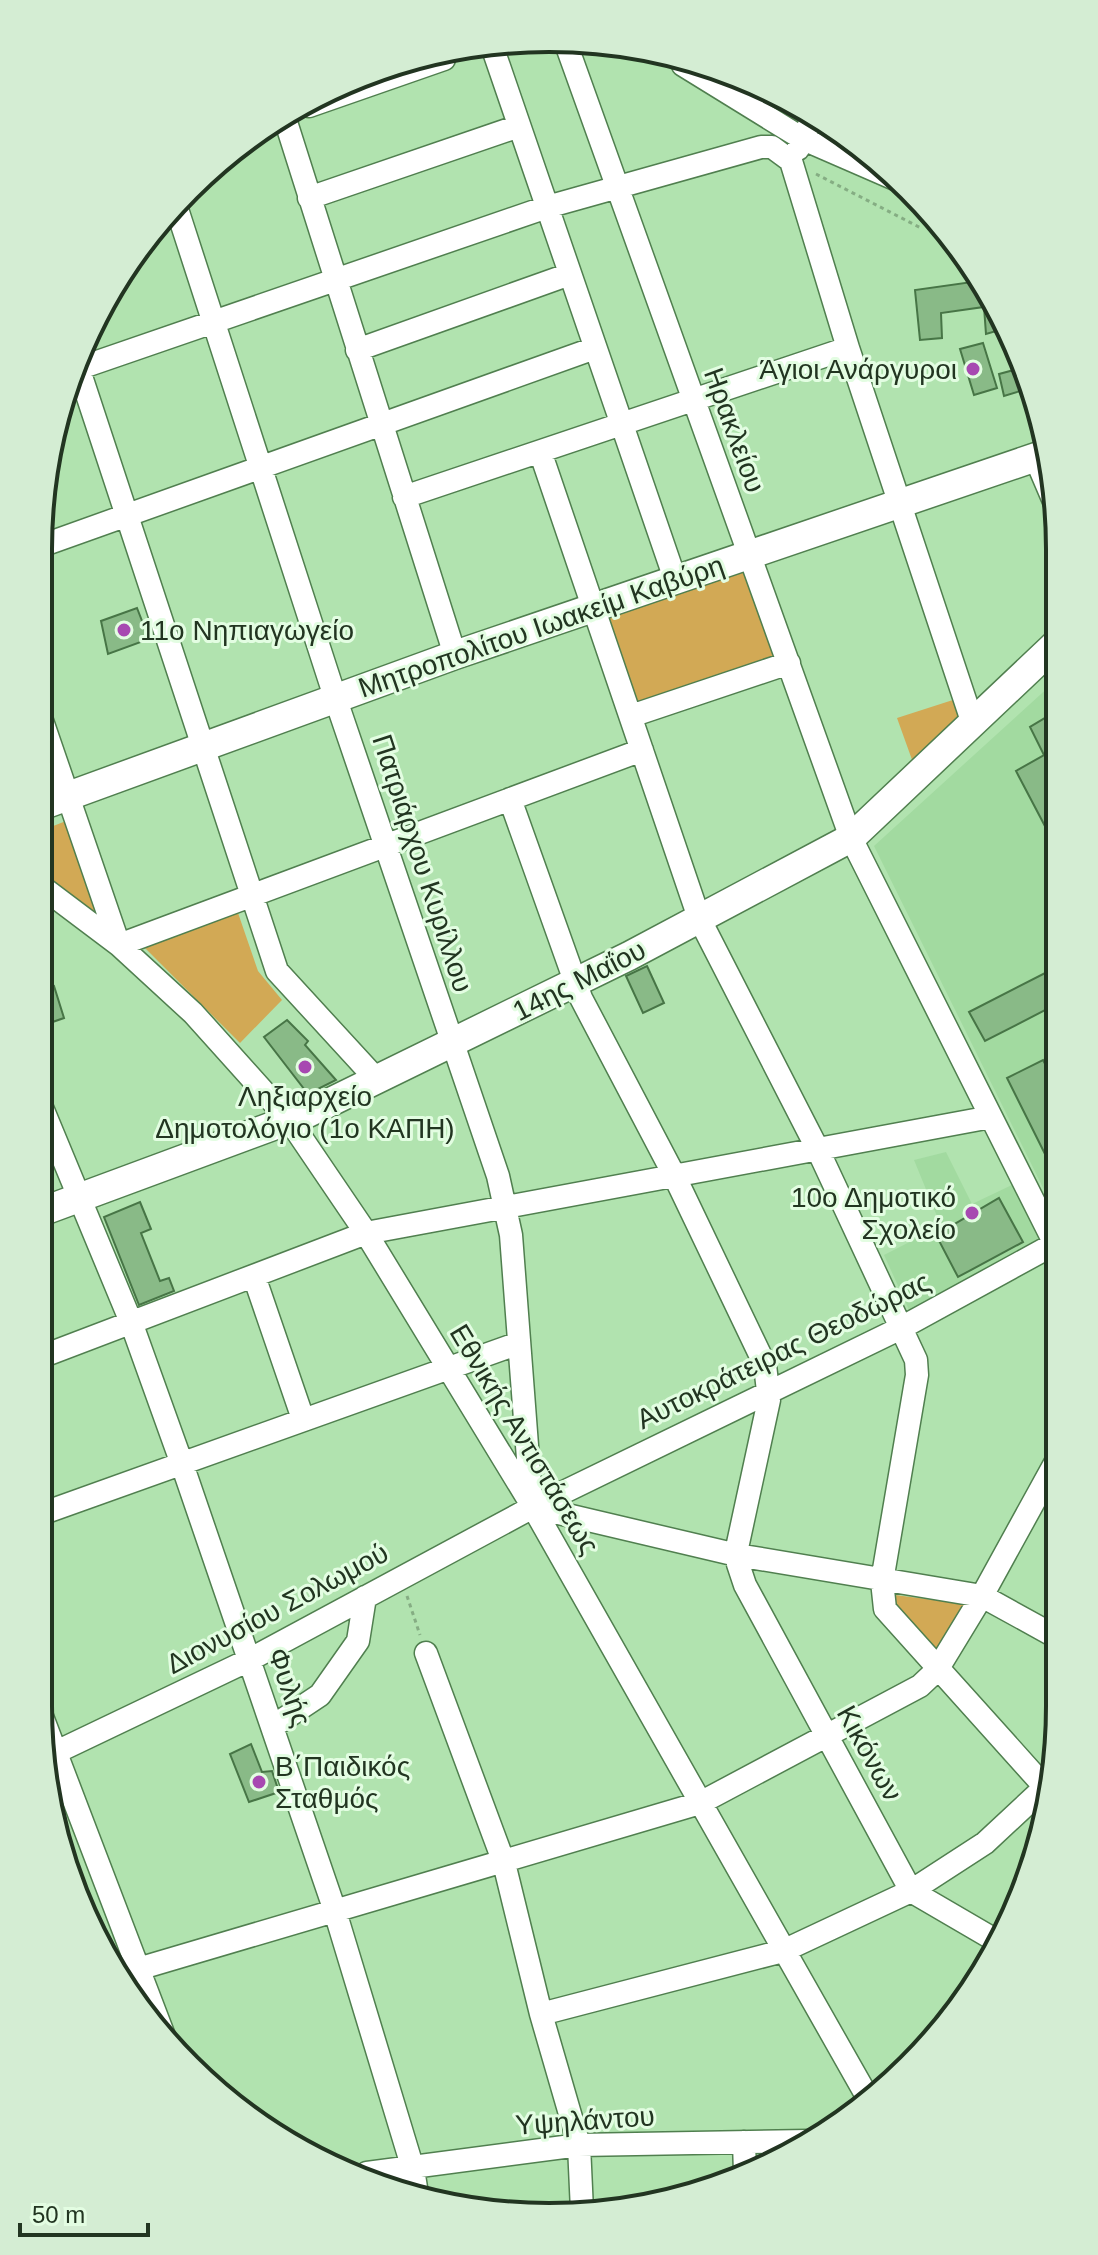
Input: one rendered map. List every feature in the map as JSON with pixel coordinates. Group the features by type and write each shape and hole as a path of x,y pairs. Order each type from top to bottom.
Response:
{"main road":[{"name":"Μητροπολίτου Ιωακείμ Καβύρη","path":"52,802 335,697 1037,457"},
{"name":"14ης Μαΐου","path":"52,1208 290,1121 378,1081 576,983 851,838 1046,654"}],"street":[{"name":"Ηρακλείου","path":"569,53 851,838 1046,1224"},
{"path":"495,55 675,579"},
{"path":"696,74 801,149"},
{"path":"309,198 519,126"},
{"path":"810,126 801,149 848,348 902,502 973,724"},
{"path":"288,127 455,655"},
{"path":"88,363 547,207 761,147 801,149 873,172"},
{"name":"Πατριάρχου Κυρίλλου","path":"179,217 506,1209 511,1235 533,1507"},
{"path":"357,350 570,274"},
{"path":"52,542 595,348"},
{"path":"404,497 541,454 848,348"},
{"path":"81,382 277,971 378,1081"},
{"path":"541,454 699,918 818,1150 918,1367 882,1581 885,1609 1040,1782"},
{"path":"631,716 789,663"},
{"path":"52,750 119,945 642,750"},
{"path":"510,799 576,983 758,1345 770,1389 737,1555"},
{"name":"Εθνικής Αντιστάσεως","path":"52,895 119,945 193,1013 290,1121 366,1233 533,1507 864,2091"},
{"path":"52,1353 366,1233 991,1117"},
{"name":"Φυλής","path":"52,1134 131,1322 182,1464 334,1908 416,2185"},
{"name":"Αυτοκράτειρας Θεοδώρας","path":"533,1507 770,1389 901,1328 1046,1251"},
{"path":"254,1276 303,1419"},
{"path":"52,1510 519,1343"},
{"path":"56,1771 130,1971 334,1908 504,1863 700,1803 924,1684 937,1670 982,1596 1046,1480"},
{"path":"533,1507 737,1555 982,1596 1046,1631"},
{"name":"Διονυσίου Σολωμού","path":"54,1753 249,1660 533,1507"},
{"name":"Κικόνων","path":"737,1555 749,1593 911,1891"},
{"path":"272,1727 320,1695 358,1641 365,1597"},
{"path":"426,1653 504,1863 541,2014 579,2145 582,2202"},
{"path":"541,2014 783,1951 911,1891 985,1843 1038,1793"},
{"path":"911,1891 989,1936"},
{"name":"Υψηλάντου","path":"377,2172 579,2145 788,2141"},
{"path":"744,2142 745,2163"}],"path":[{"path":"801,149 921,228"},
{"path":"400,1577 426,1653"}],"shaded area":[{"path":"746,568 780,659 634,705 604,618"},
{"path":"1046,689 1046,1194 874,846"},
{"path":"956,699 965,725 915,768 897,718"},
{"path":"66,821 104,926 52,882 52,826"},
{"path":"237,910 258,971 282,1000 240,1043 143,946"},
{"path":"946,1152 972,1204 1014,1184 1043,1242 910,1312 884,1255 941,1226 914,1160"},
{"path":"895,1595 965,1604 941,1648 932,1651 895,1606"}],"building":[{"path":"968,283 983,307 941,313 942,338 920,340 915,290"},
{"path":"984,309 996,331 986,334"},
{"path":"983,343 997,388 974,395 960,349"},
{"path":"1013,370 1021,391 1004,396 999,374"},
{"name":"11ο Νηπιαγωγείο","path":"137,608 149,639 108,654 101,621"},
{"path":"1046,717 1046,828 1016,771 1044,755 1030,727"},
{"path":"647,966 664,1003 643,1013 626,976"},
{"path":"1046,973 1046,1010 985,1041 969,1012"},
{"path":"52,987 64,1018 52,1022"},
{"name":"Ληξιαρχείο Δημοτολόγιο (1ο ΚΑΠΗ)","path":"287,1020 308,1041 305,1045 336,1080 308,1094 264,1037"},
{"path":"1043,1060 1046,1066 1046,1156 1007,1078"},
{"path":"999,1198 1023,1242 958,1277 936,1235"},
{"path":"140,1202 151,1229 141,1233 160,1281 169,1278 174,1291 139,1305 104,1217"},
{"name":"Β΄Παιδικός Σταθμός","path":"251,1744 262,1772 272,1771 279,1792 249,1802 230,1754"}],"place":[{"name":"Άγιοι Ανάργυροι","path":"973,369"},
{"name":"11ο Νηπιαγωγείο","path":"124,630"},
{"name":"Ληξιαρχείο Δημοτολόγιο (1ο ΚΑΠΗ)","path":"305,1067"},
{"name":"10ο Δημοτικό Σχολείο","path":"972,1213"},
{"name":"Β΄Παιδικός Σταθμός","path":"259,1782"}]}
